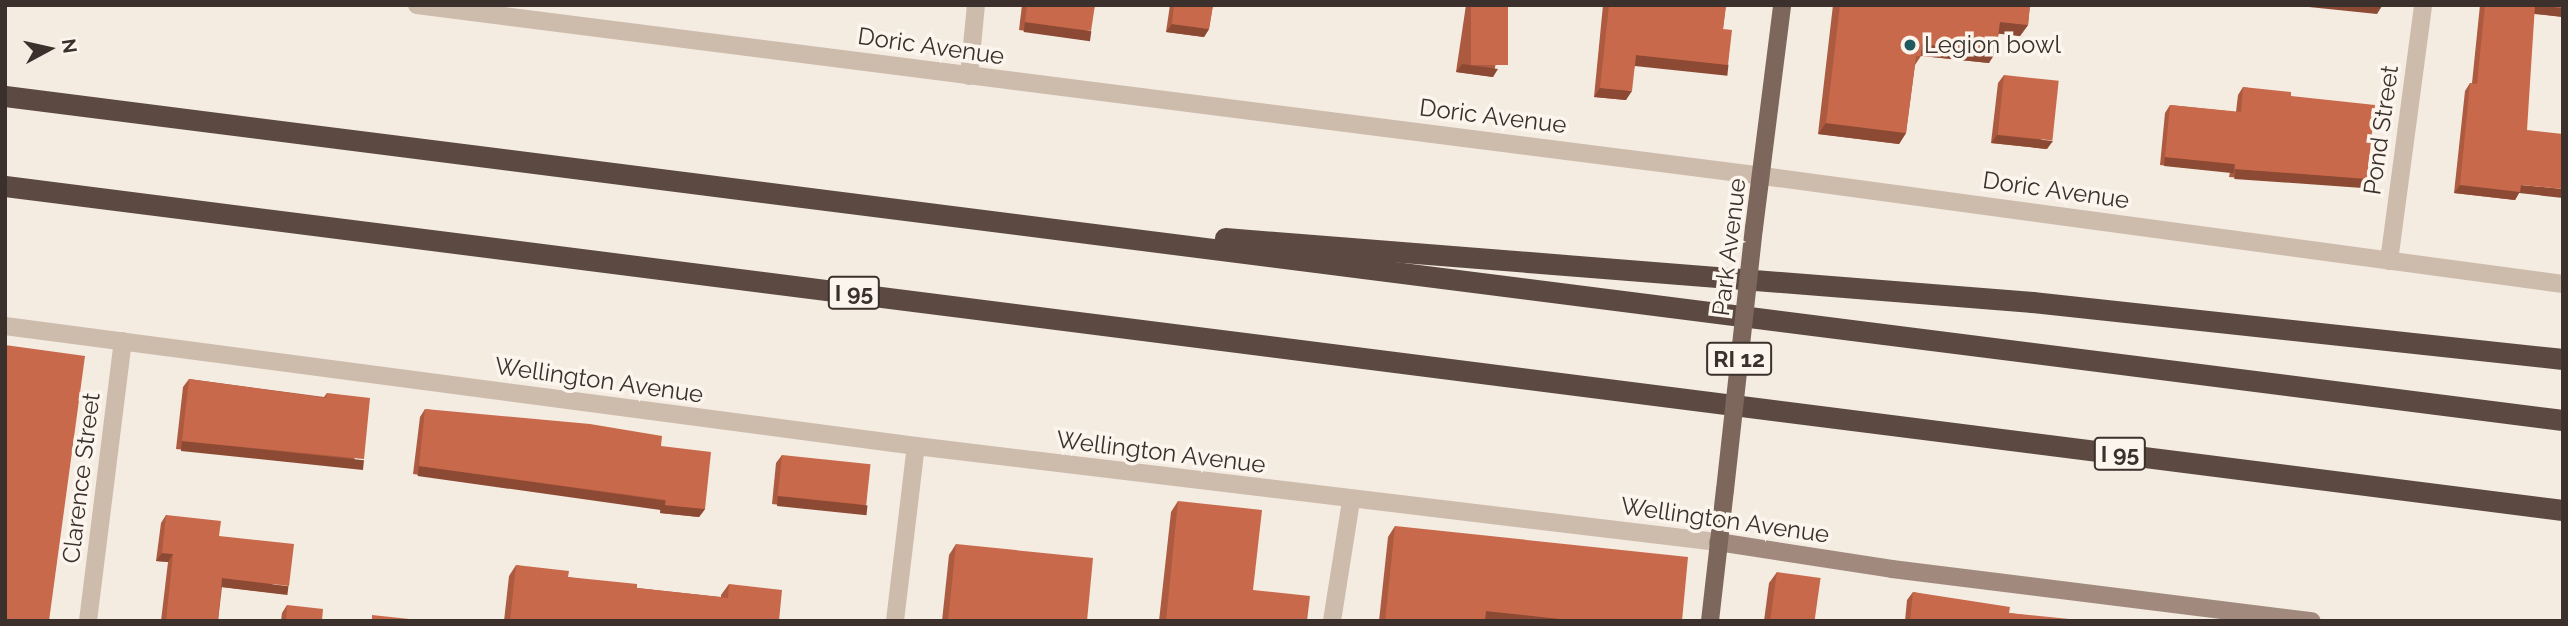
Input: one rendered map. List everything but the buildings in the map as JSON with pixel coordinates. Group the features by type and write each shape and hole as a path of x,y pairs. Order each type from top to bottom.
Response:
{"highway":[{"path":"5,96 2563,420"},
{"name":"I 95","path":"5,186 2563,511"},
{"path":"937,215 1951,295 2563,356"}],"main road":[{"name":"Park Avenue","path":"1710,621 1782,5"}],"street":[{"name":"Doric Avenue","path":"417,5 1763,176 2563,284"},
{"path":"969,76 976,5"},
{"name":"Pond Street","path":"2389,261 2423,5"},
{"name":"Wellington Avenue","path":"5,326 916,446 1351,501 1718,542 1892,569 2312,621"},
{"name":"Clarence Street","path":"88,621 123,341"},
{"path":"895,621 916,446"},
{"path":"1332,621 1351,501"}],"place":[{"name":"Legion bowl","path":"1910,45"}]}
